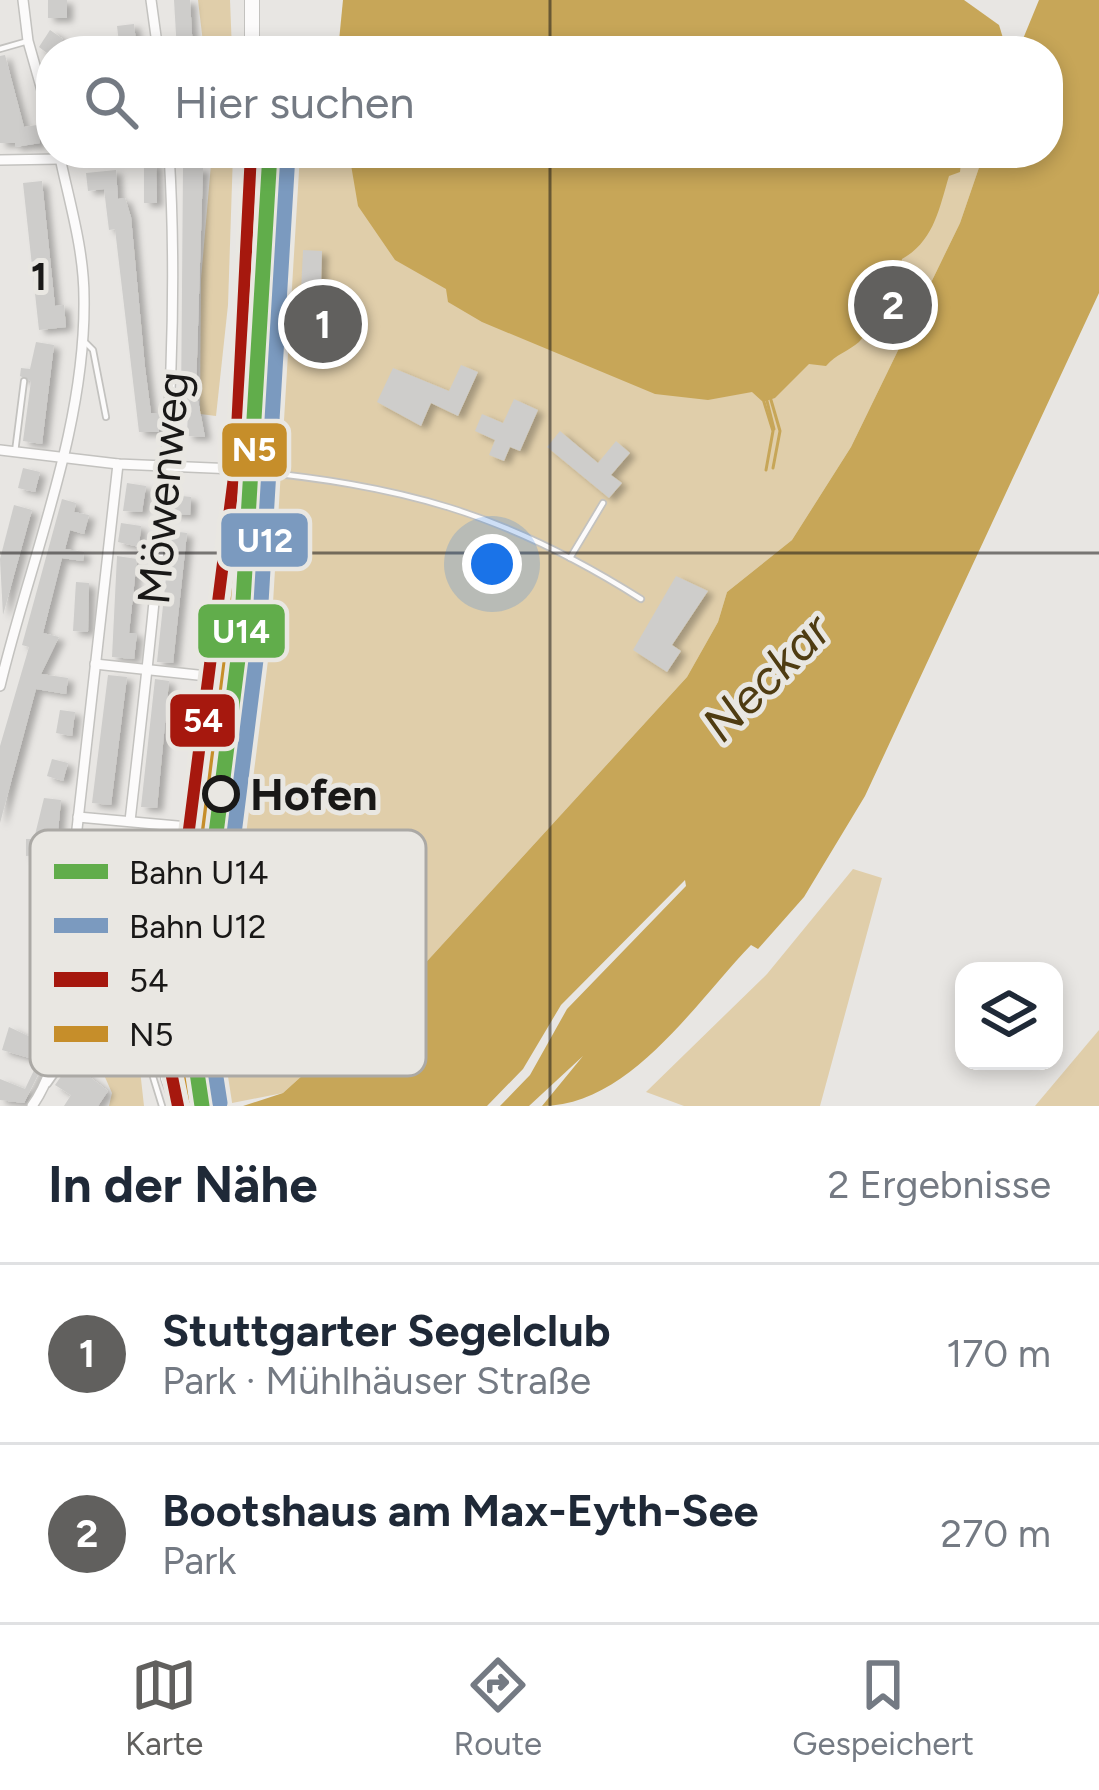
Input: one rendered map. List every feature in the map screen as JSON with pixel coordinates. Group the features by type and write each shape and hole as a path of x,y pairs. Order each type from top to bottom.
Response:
{"main road":[{"path":"252,0 252,36"},
{"path":"188,830 235,469 250,168"},
{"path":"169,1076 178,1106"}],"street":[{"path":"23,0 36,69"},
{"path":"151,0 156,36"},
{"path":"0,160 36,158"},
{"path":"0,686 4,654 61,458 83,340 83,272 61,168"},
{"name":"Möwenweg","path":"130,821 169,464 175,261 170,168"},
{"path":"0,450 118,464 235,469"},
{"path":"77,830 118,464"},
{"path":"95,664 207,676"},
{"path":"78,817 188,827"},
{"path":"32,1106 47,1076"}],"lane":[{"path":"0,49 28,41"},
{"path":"83,340 93,350 106,417"},
{"path":"15,452 24,381"},
{"path":"235,469 327,476 426,497 553,549 641,599"},
{"path":"570,558 603,502"},
{"path":"548,559 553,549"},
{"path":"44,1088 53,1076"},
{"path":"153,1076 162,1106"}],"shaded area":[{"path":"198,0 230,0 231,36 202,36"},
{"path":"211,168 233,168 228,305 216,416 200,414 201,279"},
{"path":"273,168 979,168 960,223 851,447 792,540 727,592 718,622 687,677 426,962 426,830 222,830 260,492"},
{"path":"853,869 882,878 820,1106 684,1106 646,1092 767,974"},
{"path":"1099,1030 1099,1106 1035,1106"},
{"path":"104,1076 141,1076 144,1106 109,1106 112,1093"},
{"path":"206,1076 302,1076 283,1093 217,1106"}],"water":[{"path":"343,0 964,0 999,25 1002,36 339,36"},
{"name":"Neckar","path":"1039,0 1099,0 1099,293 865,796 804,897 758,949 751,945 658,1047 603,1089 574,1101 542,1106 583,1056 529,1106 500,1106 530,1075 567,1009 686,886 685,880 561,1005 523,1069 487,1106 243,1106 283,1093 302,1076 426,1076 426,962 687,677 718,622 727,592 792,540 851,447 960,223 979,168 1063,168 1063,36 1024,36"},
{"path":"352,168 960,168 949,176 928,234 902,259 899,278 881,293 859,342 826,366 809,364 775,398 763,402 752,392 708,400 655,394 482,322 448,302 446,289 395,260 358,206"}],"building":[{"path":"48,0 67,0 67,18 48,18"},
{"path":"174,0 190,0 192,36 176,36"},
{"path":"134,24 135,36 118,36 117,26"},
{"path":"5,55 24,127 36,125 36,144 15,147 15,143 0,143 0,56"},
{"path":"144,168 156,168 157,203 144,203"},
{"path":"183,168 203,168 196,390 205,437 187,436 188,409 181,408"},
{"path":"116,170 118,199 125,198 131,217 145,367 151,413 159,413 159,432 139,432 115,229 109,230 104,189 88,191 86,173"},
{"path":"42,181 55,306 64,305 66,327 39,330 23,183"},
{"path":"303,250 322,251 321,286 333,292 329,303 301,292"},
{"path":"885,282 900,293 892,305 876,294"},
{"path":"36,342 54,345 42,444 23,441 31,381 20,376 21,368 30,369"},
{"path":"461,365 478,372 458,416 431,403 421,426 377,402 393,368 449,391"},
{"path":"514,399 538,410 520,451 510,447 504,461 489,455 495,440 475,431 482,414 503,423"},
{"path":"560,431 598,463 616,441 630,453 611,475 622,483 609,498 547,447"},
{"path":"23,468 40,472 35,492 18,488"},
{"path":"127,483 146,486 142,512 123,511"},
{"path":"172,495 191,497 190,515 171,514"},
{"path":"62,499 76,503 74,512 89,515 84,534 70,530 65,549 84,552 83,561 62,558 43,633 59,637 41,674 68,678 66,694 36,689 0,823 0,746 29,647 22,645"},
{"path":"14,505 32,510 3,615 0,559"},
{"path":"121,523 141,526 139,547 118,542"},
{"path":"171,531 187,533 173,663 157,662"},
{"path":"117,556 137,559 129,633 137,633 134,659 112,657"},
{"path":"676,576 708,591 672,645 681,651 667,672 633,650"},
{"path":"76,582 89,583 88,632 73,631"},
{"path":"108,675 127,677 111,805 92,803"},
{"path":"155,679 169,681 157,808 141,807"},
{"path":"60,710 75,712 72,736 56,733"},
{"path":"52,759 68,763 63,781 47,776"},
{"path":"44,798 61,800 58,830 36,830"},
{"path":"9,1027 30,1037 30,1058 2,1050"},
{"path":"31,1076 38,1076 24,1103 0,1100 0,1079 25,1089"},
{"path":"61,1076 88,1076 108,1091 98,1106 64,1106 71,1095 55,1085"}],"waterway":[{"path":"771,400 780,431 773,468"},
{"path":"767,401 774,429"},
{"path":"764,402 773,431 766,470"}],"rail line":[{"name":"U14","path":"216,830 241,635 269,168"},
{"name":"U12","path":"235,830 259,636 287,168"},
{"name":"U14","path":"198,1076 202,1106"},
{"name":"U12","path":"216,1076 220,1103"}],"transit line":[{"name":"54","path":"189,830 235,469 250,168"},
{"name":"N5","path":"207,830 253,471 268,168"},
{"name":"54","path":"172,1076 178,1106"},
{"name":"N5","path":"190,1076 195,1100"}],"place":[{"name":"Bootshaus am Max-Eyth-See","path":"893,305"},
{"name":"Stuttgarter Segelclub","path":"323,324"},
{"name":"Hofen","path":"221,794"}]}
